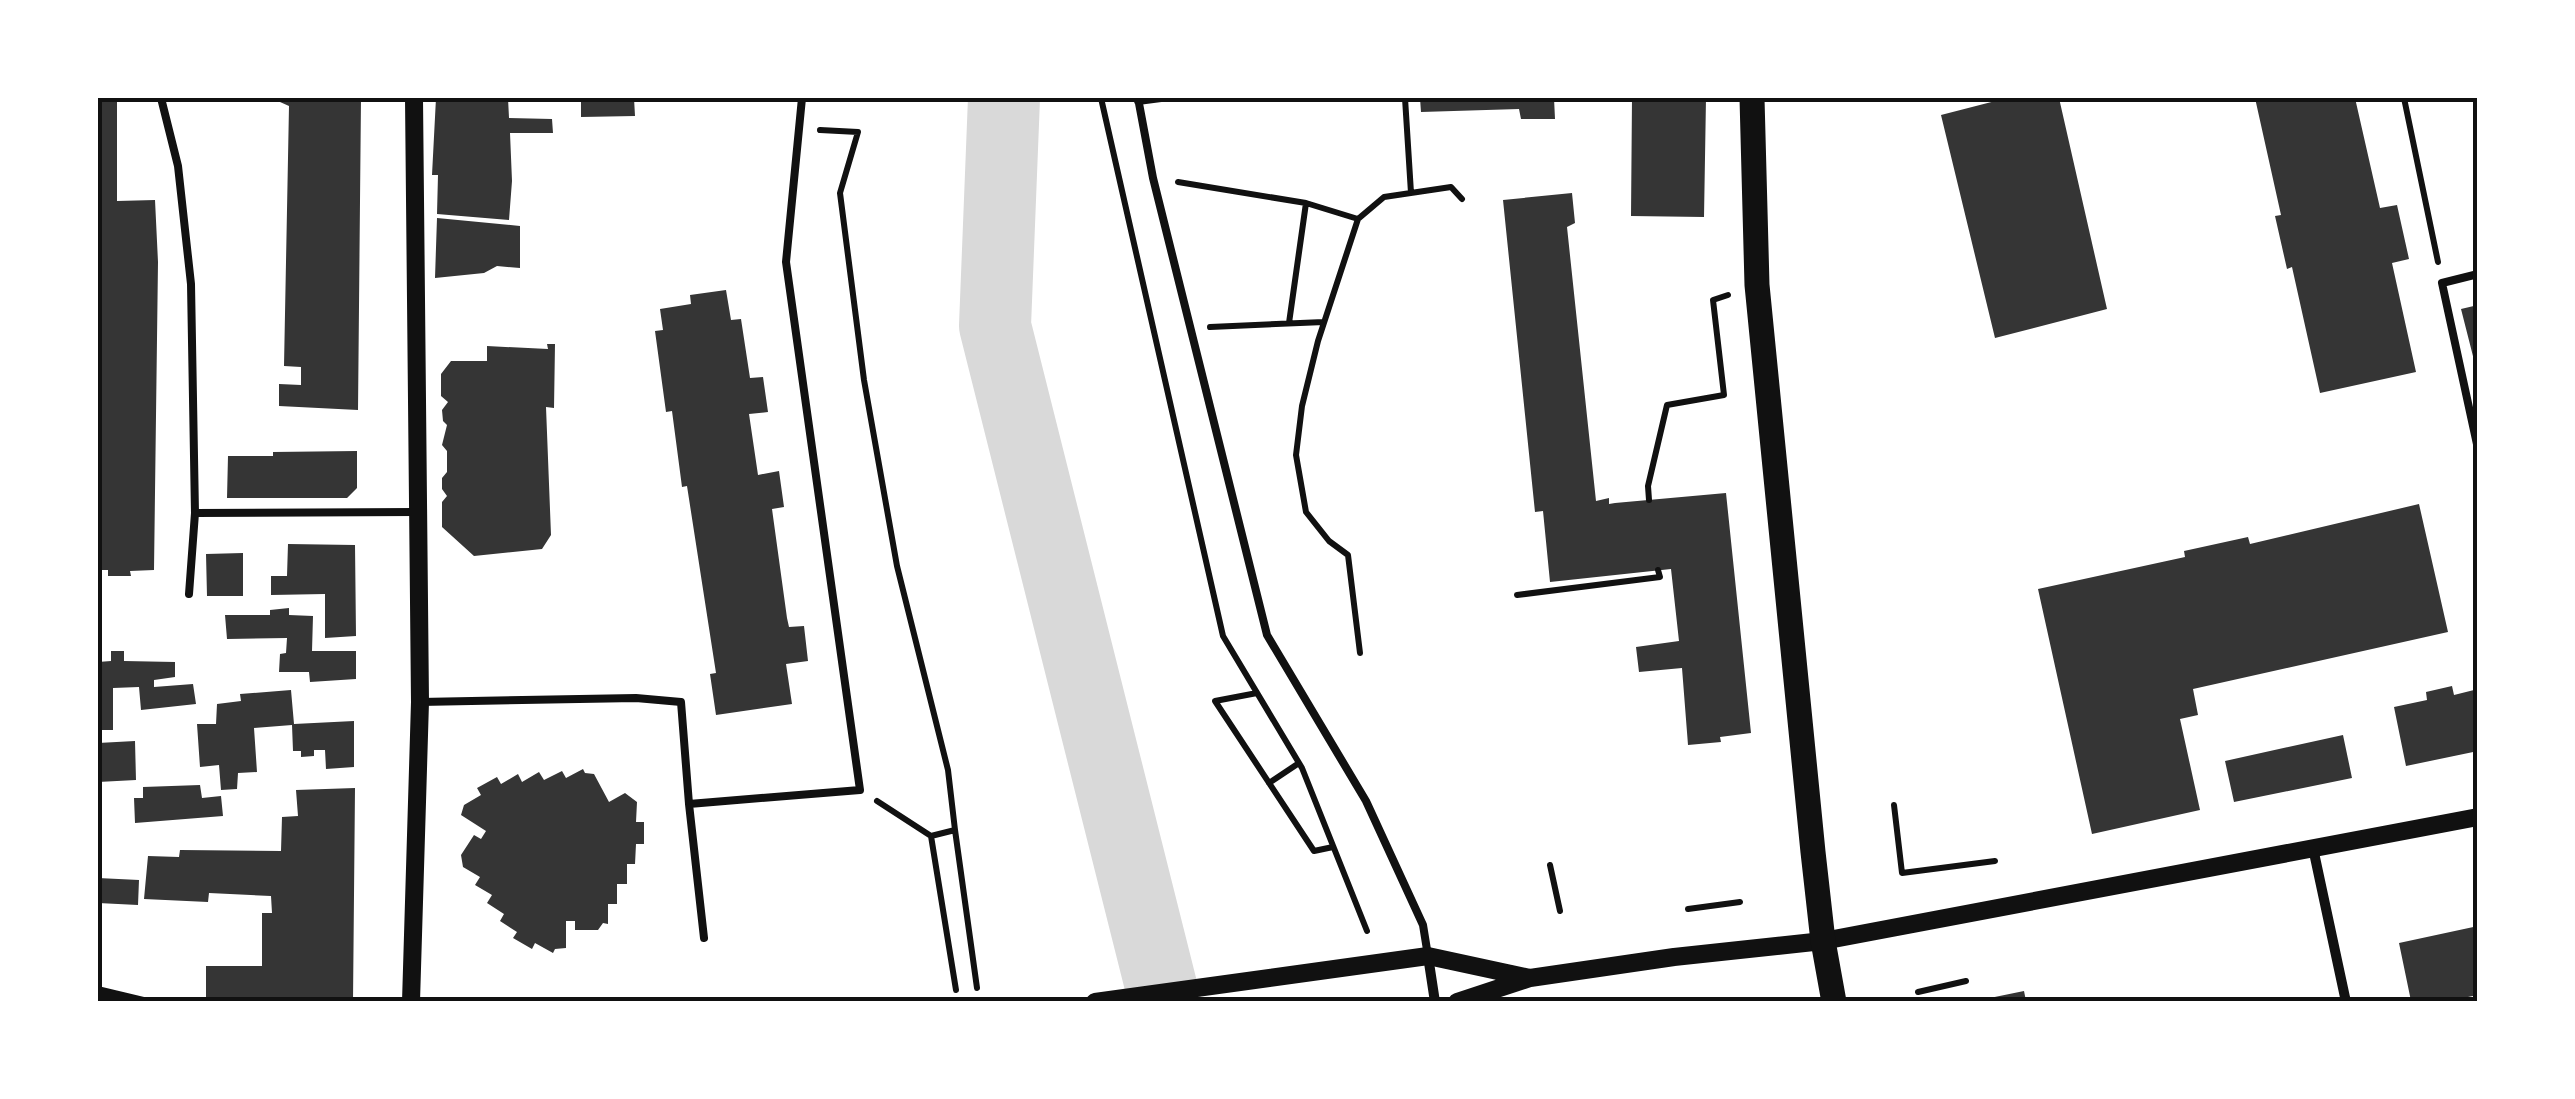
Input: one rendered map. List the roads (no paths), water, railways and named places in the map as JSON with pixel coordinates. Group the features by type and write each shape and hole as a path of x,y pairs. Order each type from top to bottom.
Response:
{"main road":[{"path":"1752,98 1757,285 1823,941 1834,1002"}],"street":[{"path":"412,999 420,702 414,98"},
{"path":"1457,1002 1530,978 1823,941 2478,816"},
{"path":"2313,848 2346,1002"},
{"path":"1095,1002 1428,956 1530,978"},
{"path":"1428,956 1435,1002"},
{"path":"98,991 144,1002"}],"lane":[{"path":"162,98 178,166 191,284 195,513 189,594"},
{"path":"689,804 860,790 786,262 802,98"},
{"path":"1161,98 1138,99 1267,634 1366,801 1423,925 1428,956"},
{"path":"2478,274 2442,283 2478,449"},
{"path":"195,513 416,512"},
{"path":"420,702 636,698 681,702 704,938"}],"waterway":[{"path":"1004,98 995,326 1165,1002"}]}
